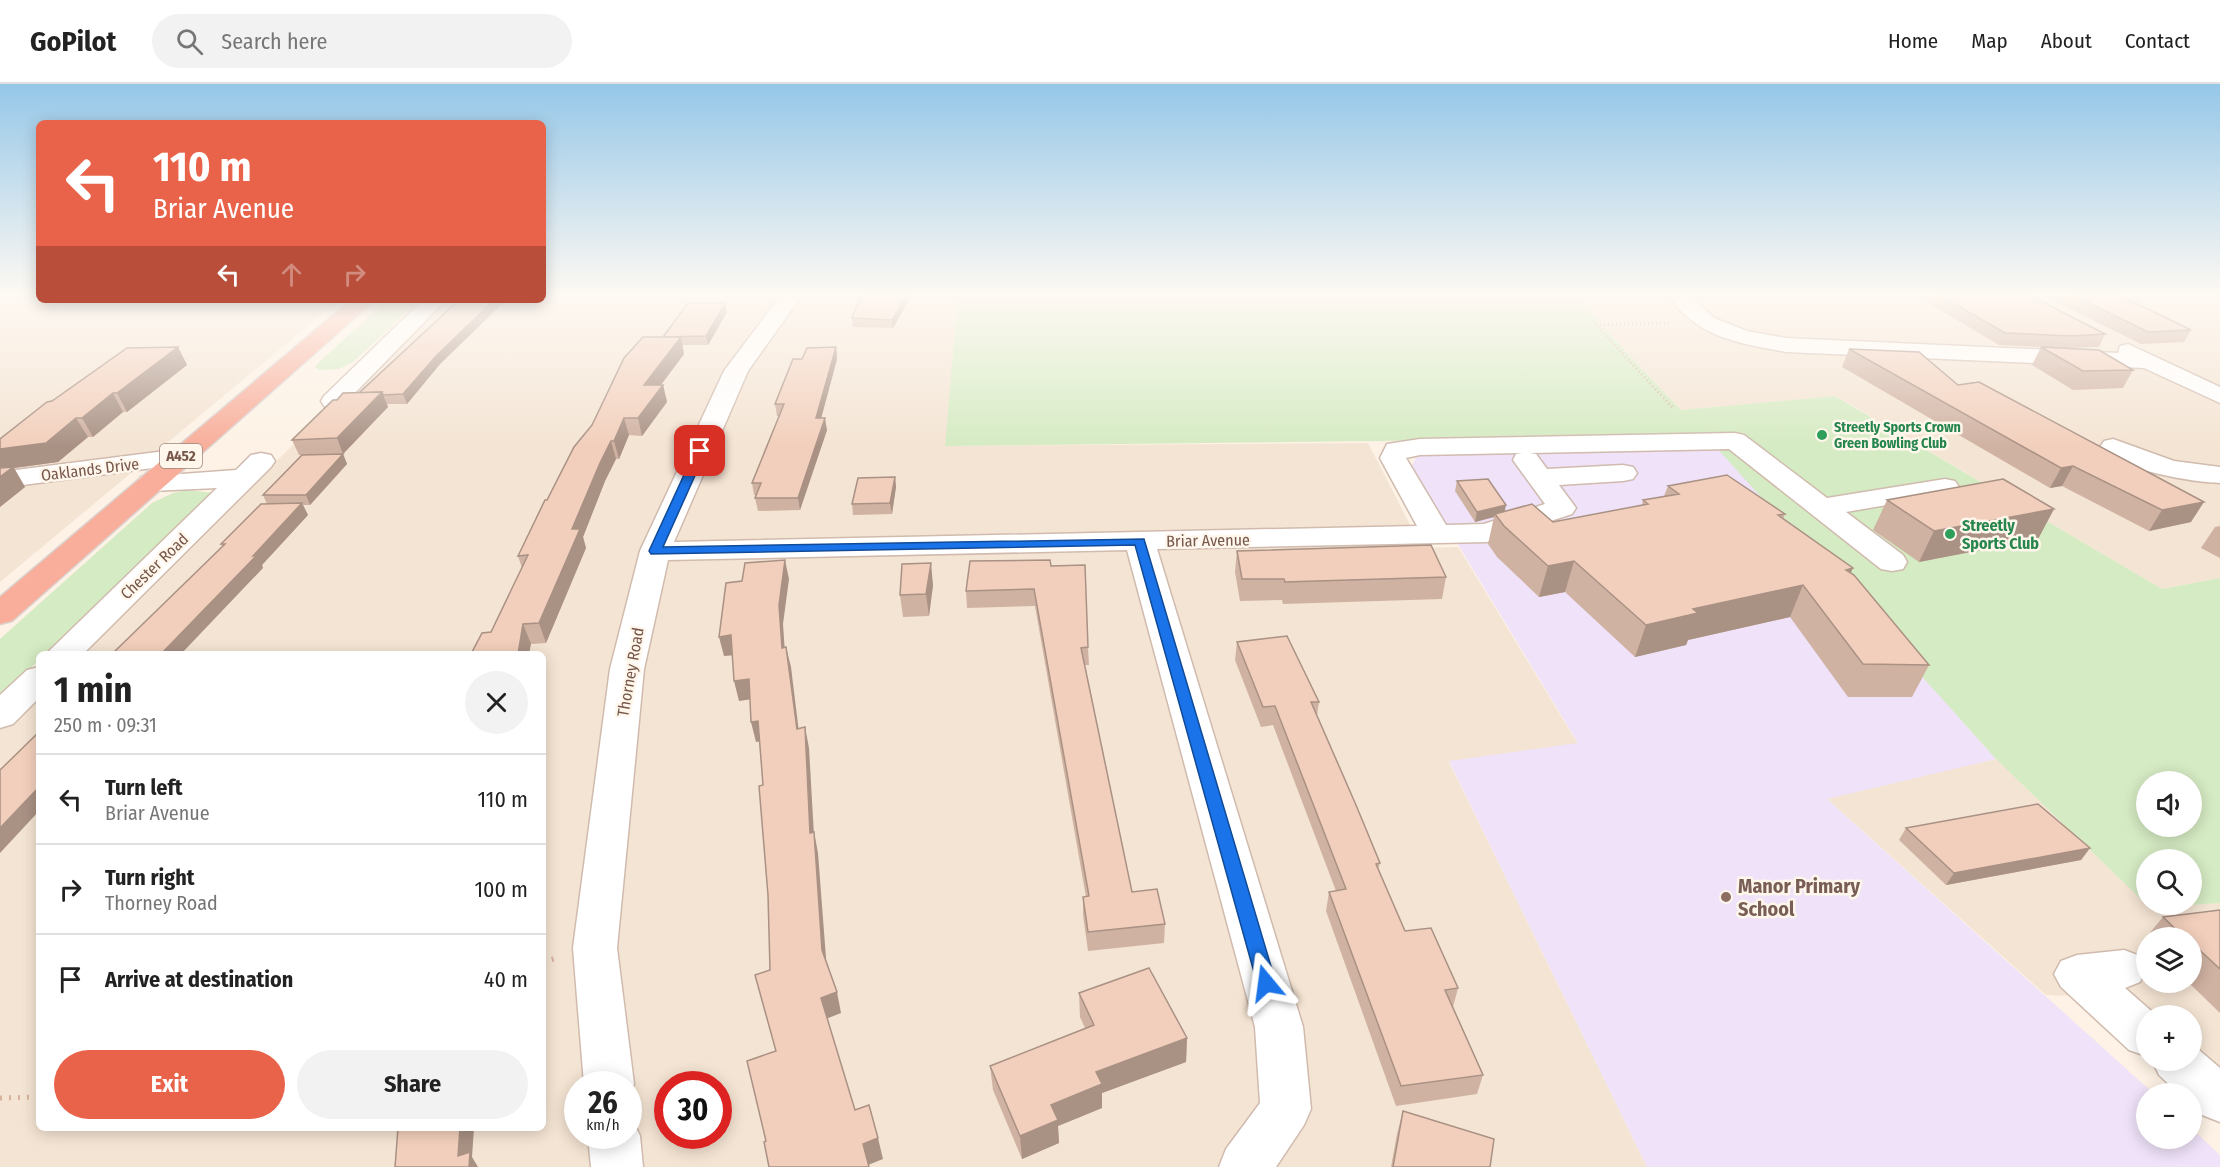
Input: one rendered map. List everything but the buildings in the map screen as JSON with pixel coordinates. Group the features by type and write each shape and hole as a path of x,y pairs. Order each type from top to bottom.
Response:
{"highway":[{"name":"A452","path":"0,614 311,346"}],"street":[{"path":"333,401 388,346"},
{"name":"Thorney Road","path":"608,1071 596,948 627,669 656,551 736,371 755,346"},
{"path":"1798,346 2148,361"},
{"path":"2118,346 2220,396"},
{"path":"326,377 356,377"},
{"path":"1438,536 1393,458 1396,450 1420,447 1734,441 1892,562"},
{"path":"2112,447 2144,462 2192,475 2220,475"},
{"name":"Oaklands Drive","path":"0,480 181,457"},
{"name":"Briar Avenue","path":"656,551 1438,536 1486,533 1562,508 1533,469 1623,473"},
{"name":"Chester Road","path":"66,651 253,470 151,483"},
{"path":"2175,499 2174,481 2192,475"},
{"path":"1821,508 1945,487"},
{"path":"1140,542 1279,1027 1286,1109 1245,1167"},
{"path":"0,716 36,681"},
{"path":"2124,969 2077,974 2136,1026"},
{"path":"2188,1071 2220,1099"},
{"path":"615,1149 617,1167"}],"path":[{"path":"1615,346 1674,409"},
{"path":"0,1098 36,1097"}],"shaded area":[{"path":"0,346 284,346 0,582"},
{"path":"396,346 954,346 946,446 1368,443 1422,548 1458,547 1578,744 1449,762 1647,1167 0,1167 0,730 36,694 36,1131 546,1131 546,651 80,651"},
{"path":"1620,346 2220,346 2220,578 2162,589 1836,396 1681,410"},
{"name":"Manor Primary School","path":"1718,447 1996,759 1827,799 2142,1083 2136,1083 2136,1149 2202,1149 2202,1138 2220,1155 2220,1167 1647,1167 1449,761 1578,743 1411,467 1417,456 1443,453"},
{"path":"1996,759 2136,894 2136,915 2202,915 2202,904 2220,903 2220,1069 2202,1053 2202,1005 2147,1005 2139,998 2046,995 1826,798"}],"green space":[{"path":"337,346 371,346 353,362 339,369 318,370 315,366"},
{"path":"954,346 1620,346 1681,410 1835,396 2162,589 2220,578 2220,903 2202,904 2202,849 2136,849 2136,894 1996,759 1707,437 945,446"},
{"path":"187,490 214,493 48,651 36,651 36,663 0,697 0,639 152,503 173,493"}],"place":[{"name":"Streetly Sports Crown Green Bowling Club","path":"1822,435"},
{"name":"Streetly Sports Club","path":"1950,534"},
{"name":"Manor Primary School","path":"1726,897"}],"route":[{"path":"700,451 656,551 1140,542 1266,983"}]}
